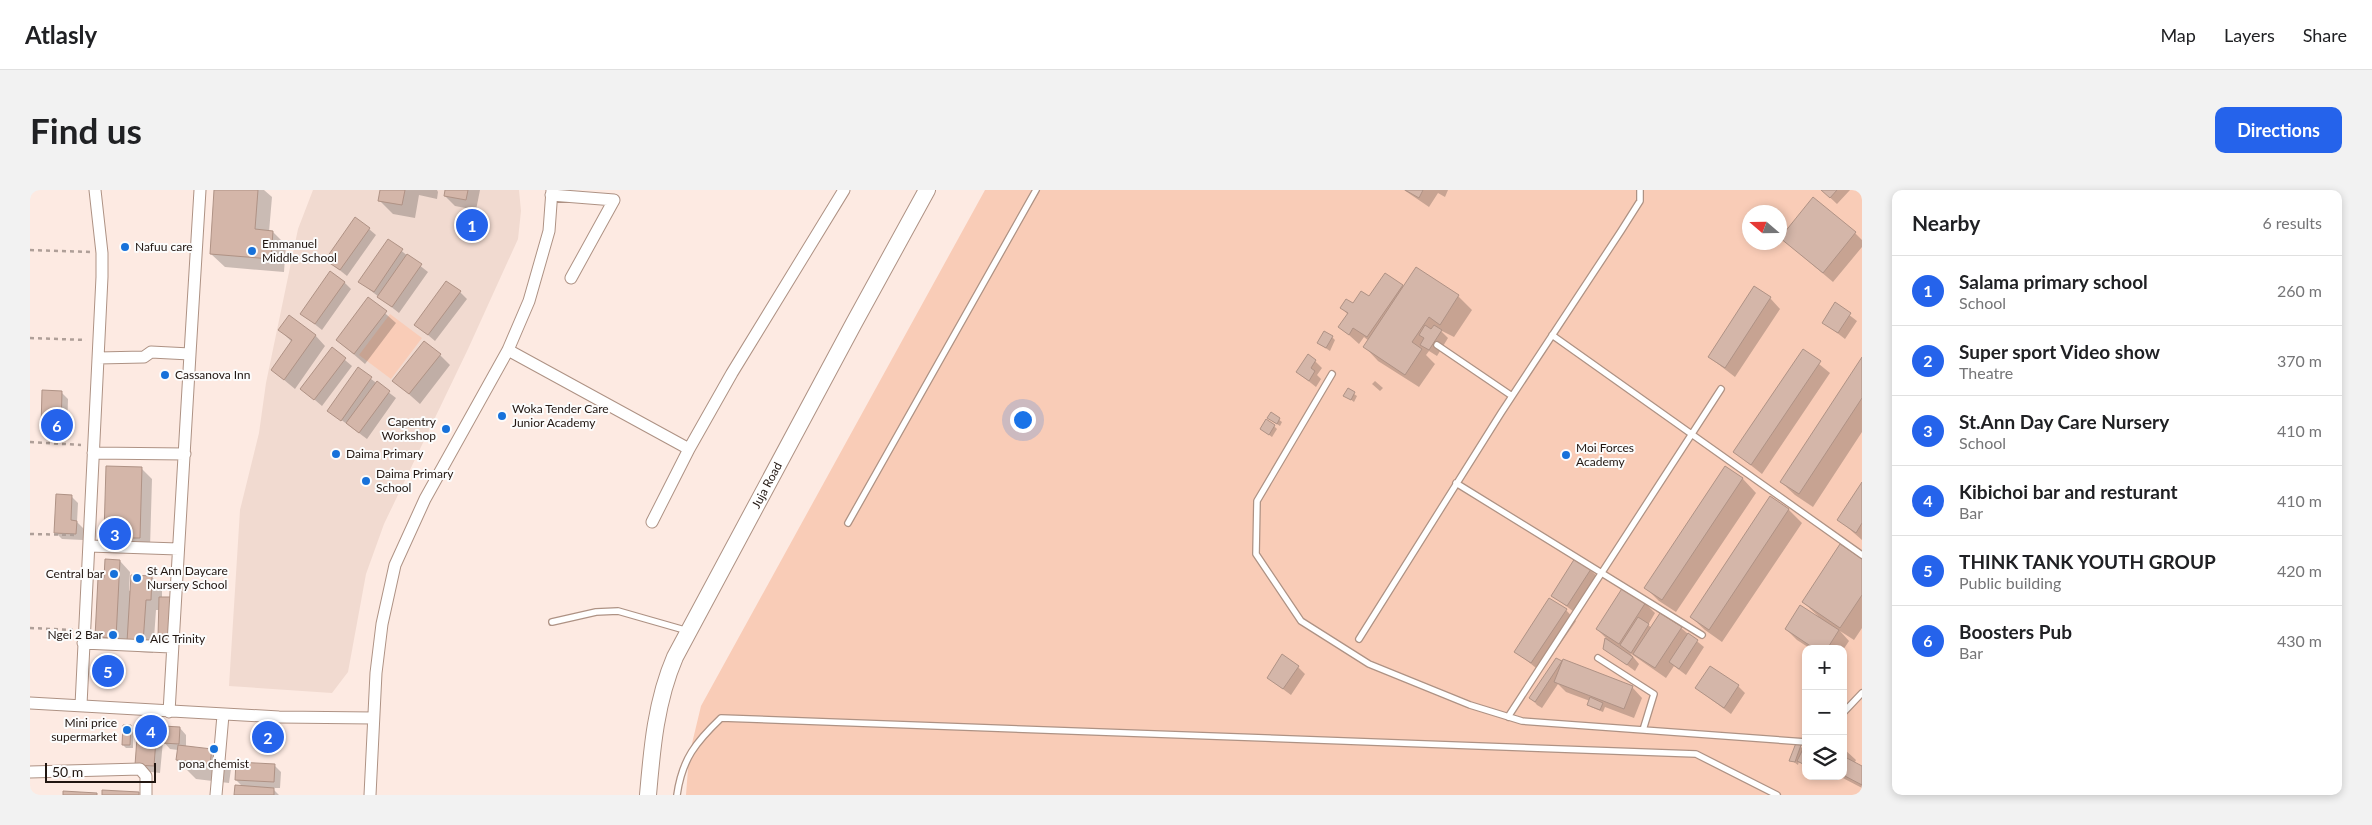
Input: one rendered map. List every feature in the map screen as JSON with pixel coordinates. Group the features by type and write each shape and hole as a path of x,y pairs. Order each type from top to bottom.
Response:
{"main road":[{"name":"Juja Road","path":"648,795 655,726 662,694 668,675 688,631 928,190"}],"street":[{"path":"81,705 102,253 95,190"},
{"path":"169,712 171,647 185,454 200,190"},
{"path":"652,522 688,449 732,373 844,190"},
{"path":"370,795 382,624 395,565 425,498 508,350 532,293 548,231 552,193 617,195 571,278"},
{"path":"508,350 688,449"},
{"path":"98,358 144,357 151,352 190,354"},
{"path":"93,449 185,454"},
{"path":"90,541 178,549"},
{"path":"84,643 171,647"},
{"path":"30,703 279,718 374,718"},
{"path":"216,795 223,715"},
{"path":"30,772 140,769 145,773 146,795"}],"lane":[{"path":"848,523 1036,190"},
{"path":"1359,639 1456,483 1640,201 1640,190"},
{"path":"1552,336 1862,555"},
{"path":"1437,345 1512,396"},
{"path":"1332,374 1257,501 1256,554 1301,621 1369,664 1470,705 1522,721 1802,742"},
{"path":"1508,717 1722,389"},
{"path":"1456,483 1702,635"},
{"path":"552,622 596,612 618,611 688,631"},
{"path":"1598,658 1654,694 1643,730"},
{"path":"1847,709 1862,693"},
{"path":"677,795 679,781 688,757 698,741 721,718 1696,754 1777,795"}],"path":[{"path":"30,250 102,253"},
{"path":"30,338 98,340"},
{"path":"30,442 93,449"},
{"path":"30,534 90,541"},
{"path":"30,628 85,630"}],"shaded area":[{"name":"Daima Primary","path":"313,190 519,190 521,211 518,239 468,349 384,524 366,574 348,672 332,693 229,686 240,510 259,433 266,383 298,229"},
{"path":"985,190 1862,190 1862,795 686,795 689,756 701,706"},
{"path":"390,314 422,338 391,379 359,355"}],"building":[{"path":"214,190 258,190 255,229 273,231 271,259 210,254"},
{"path":"380,190 405,190 402,205 378,201"},
{"path":"445,190 468,190 466,200 444,196"},
{"path":"1405,190 1423,190 1419,198"},
{"path":"1821,190 1837,190 1830,198"},
{"path":"1813,197 1856,232 1823,273 1787,244 1787,229"},
{"path":"355,217 370,228 340,270 325,260"},
{"path":"388,239 403,249 374,292 358,282"},
{"path":"407,254 422,264 392,307 377,297"},
{"path":"1416,267 1459,295 1440,325 1429,317 1412,342 1422,349 1405,375 1363,347"},
{"path":"330,271 345,282 315,324 300,314"},
{"path":"1385,273 1403,285 1367,337 1353,328 1349,335 1338,327 1348,313 1340,308 1346,299 1353,303 1361,291 1369,296"},
{"path":"446,281 461,291 428,335 414,325"},
{"path":"1754,286 1771,297 1725,368 1708,357"},
{"path":"368,297 387,311 354,354 336,340"},
{"path":"1835,302 1851,313 1838,333 1822,323"},
{"path":"289,315 316,335 284,380 271,370 292,340 278,330"},
{"path":"1425,325 1431,329 1434,325 1442,330 1429,350 1420,345 1424,338 1419,335"},
{"path":"1324,331 1333,336 1326,348 1317,343"},
{"path":"424,341 441,354 409,394 392,381"},
{"path":"332,347 346,358 314,400 300,389"},
{"path":"1803,349 1821,361 1751,465 1733,452"},
{"path":"1308,354 1316,360 1311,368 1315,371 1309,381 1296,372"},
{"path":"1862,357 1862,398 1799,494 1780,482"},
{"path":"358,367 372,377 341,421 327,411"},
{"path":"377,381 390,391 359,433 346,423"},
{"path":"1348,388 1355,392 1351,400 1343,396"},
{"path":"42,390 62,391 61,428 41,428"},
{"path":"1271,412 1280,418 1277,424 1267,418"},
{"path":"1266,419 1275,425 1269,435 1260,429"},
{"path":"106,466 142,467 140,538 113,538 113,534 104,534"},
{"path":"1725,466 1743,478 1662,600 1644,588"},
{"path":"1862,482 1862,523 1856,533 1837,520"},
{"path":"56,494 72,495 71,520 77,521 76,534 54,533"},
{"path":"1770,496 1789,509 1709,630 1690,617"},
{"path":"1840,544 1862,559 1862,595 1840,628 1802,602"},
{"path":"1575,558 1591,569 1567,606 1551,596"},
{"path":"105,559 120,560 116,638 95,637 98,578 104,578"},
{"path":"131,575 152,576 151,600 146,600 143,643 127,642"},
{"path":"1623,587 1646,602 1619,644 1596,629"},
{"path":"159,597 172,597 172,637 158,637"},
{"path":"1549,598 1567,609 1531,663 1514,652"},
{"path":"1800,605 1839,630 1830,645 1809,645 1785,629"},
{"path":"1660,613 1682,627 1655,668 1633,654"},
{"path":"1638,617 1649,624 1631,653 1620,645"},
{"path":"1688,633 1698,640 1679,669 1669,662"},
{"path":"1605,638 1633,657 1627,665 1603,649"},
{"path":"1282,654 1299,666 1283,689 1267,678"},
{"path":"1556,658 1562,661 1535,702 1529,698"},
{"path":"1563,659 1633,686 1624,709 1554,682"},
{"path":"1710,666 1739,685 1724,708 1695,688"},
{"path":"1590,697 1603,703 1600,710 1587,705"},
{"path":"138,724 157,726 154,766 135,765"},
{"path":"123,725 131,725 130,745 122,745"},
{"path":"163,726 180,727 179,744 162,743"},
{"path":"1796,743 1801,745 1795,762 1789,761"},
{"path":"178,745 212,749 210,764 176,760"},
{"path":"1802,751 1802,764 1797,761"},
{"path":"1847,758 1862,766 1862,785 1847,777"},
{"path":"236,762 275,764 274,782 235,780"},
{"path":"235,785 274,788 274,795 234,795"},
{"path":"102,790 139,792 139,795 102,795"},
{"path":"63,791 97,793 97,795 63,795"}],"place":[{"name":"Salama primary school","path":"472,225"},
{"name":"Nafuu care","path":"125,247"},
{"name":"Emmanuel Middle School","path":"252,251"},
{"name":"Cassanova Inn","path":"165,375"},
{"name":"Woka Tender Care Junior Academy","path":"502,416"},
{"name":"Boosters Pub","path":"57,425"},
{"name":"Capentry Workshop","path":"446,429"},
{"name":"Daima Primary","path":"336,454"},
{"name":"Moi Forces Academy","path":"1566,455"},
{"name":"Daima Primary School","path":"366,481"},
{"name":"St.Ann Day Care Nursery","path":"115,534"},
{"name":"Central bar","path":"114,574"},
{"name":"St Ann Daycare Nursery School","path":"137,578"},
{"name":"Ngei 2 Bar","path":"113,635"},
{"name":"AIC Trinity","path":"140,639"},
{"name":"THINK TANK YOUTH GROUP","path":"108,671"},
{"name":"Mini price supermarket","path":"127,730"},
{"name":"Kibichoi bar and resturant","path":"151,731"},
{"name":"Super sport Video show","path":"268,737"},
{"name":"pona chemist","path":"214,749"}]}
